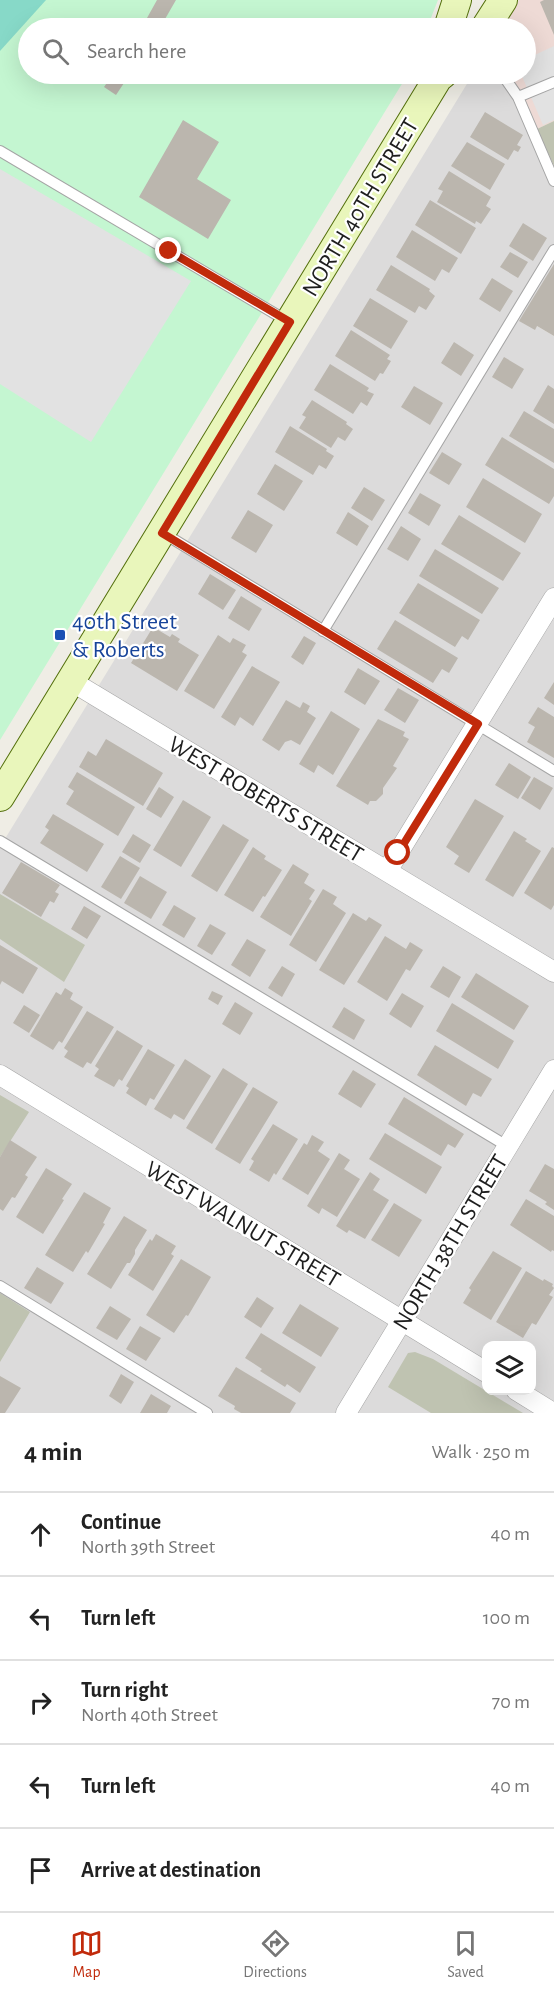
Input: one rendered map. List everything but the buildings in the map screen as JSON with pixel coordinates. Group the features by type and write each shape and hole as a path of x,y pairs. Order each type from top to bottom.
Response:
{"street":[{"path":"451,18 457,0"},
{"path":"491,18 503,0"},
{"name":"NORTH 40TH STREET","path":"0,797 435,84"},
{"path":"387,871 554,598"},
{"name":"WEST ROBERTS STREET","path":"71,681 554,972"},
{"name":"NORTH 38TH STREET","path":"346,1413 554,1070"},
{"name":"WEST WALNUT STREET","path":"0,1075 482,1370"},
{"path":"524,1395 553,1413"}],"lane":[{"path":"518,97 554,82"},
{"path":"509,84 518,97 554,181"},
{"path":"0,151 290,322"},
{"path":"323,631 554,250"},
{"path":"162,533 554,771"},
{"path":"0,841 507,1146"},
{"path":"0,1286 207,1413"}],"shaded area":[{"path":"0,0 46,0 30,18 18,18 18,31 0,51"},
{"path":"519,0 554,0 554,121 537,129 516,84 536,84 536,18 507,18"},
{"path":"554,46 554,120 543,125 525,84 536,84 536,54"},
{"path":"467,84 516,84 554,166 554,266 523,318 554,336 554,1413 0,1413 0,847"},
{"path":"554,121 554,166 537,129"},
{"path":"0,169 191,281 91,442 0,384"},
{"path":"0,894 85,945 64,982 0,939"},
{"path":"0,1095 29,1112 0,1157"},
{"path":"0,1293 30,1312 0,1362"},
{"path":"415,1352 433,1359 482,1388 482,1395 493,1395 523,1413 431,1413 388,1387 408,1353"}],"green space":[{"path":"0,0 438,0 431,18 18,18 18,84 402,84 0,740"}],"place":[{"name":"40th Street & Roberts","path":"60,635"}],"route":[{"path":"169,251 290,322 162,533 478,724 398,853"}]}
